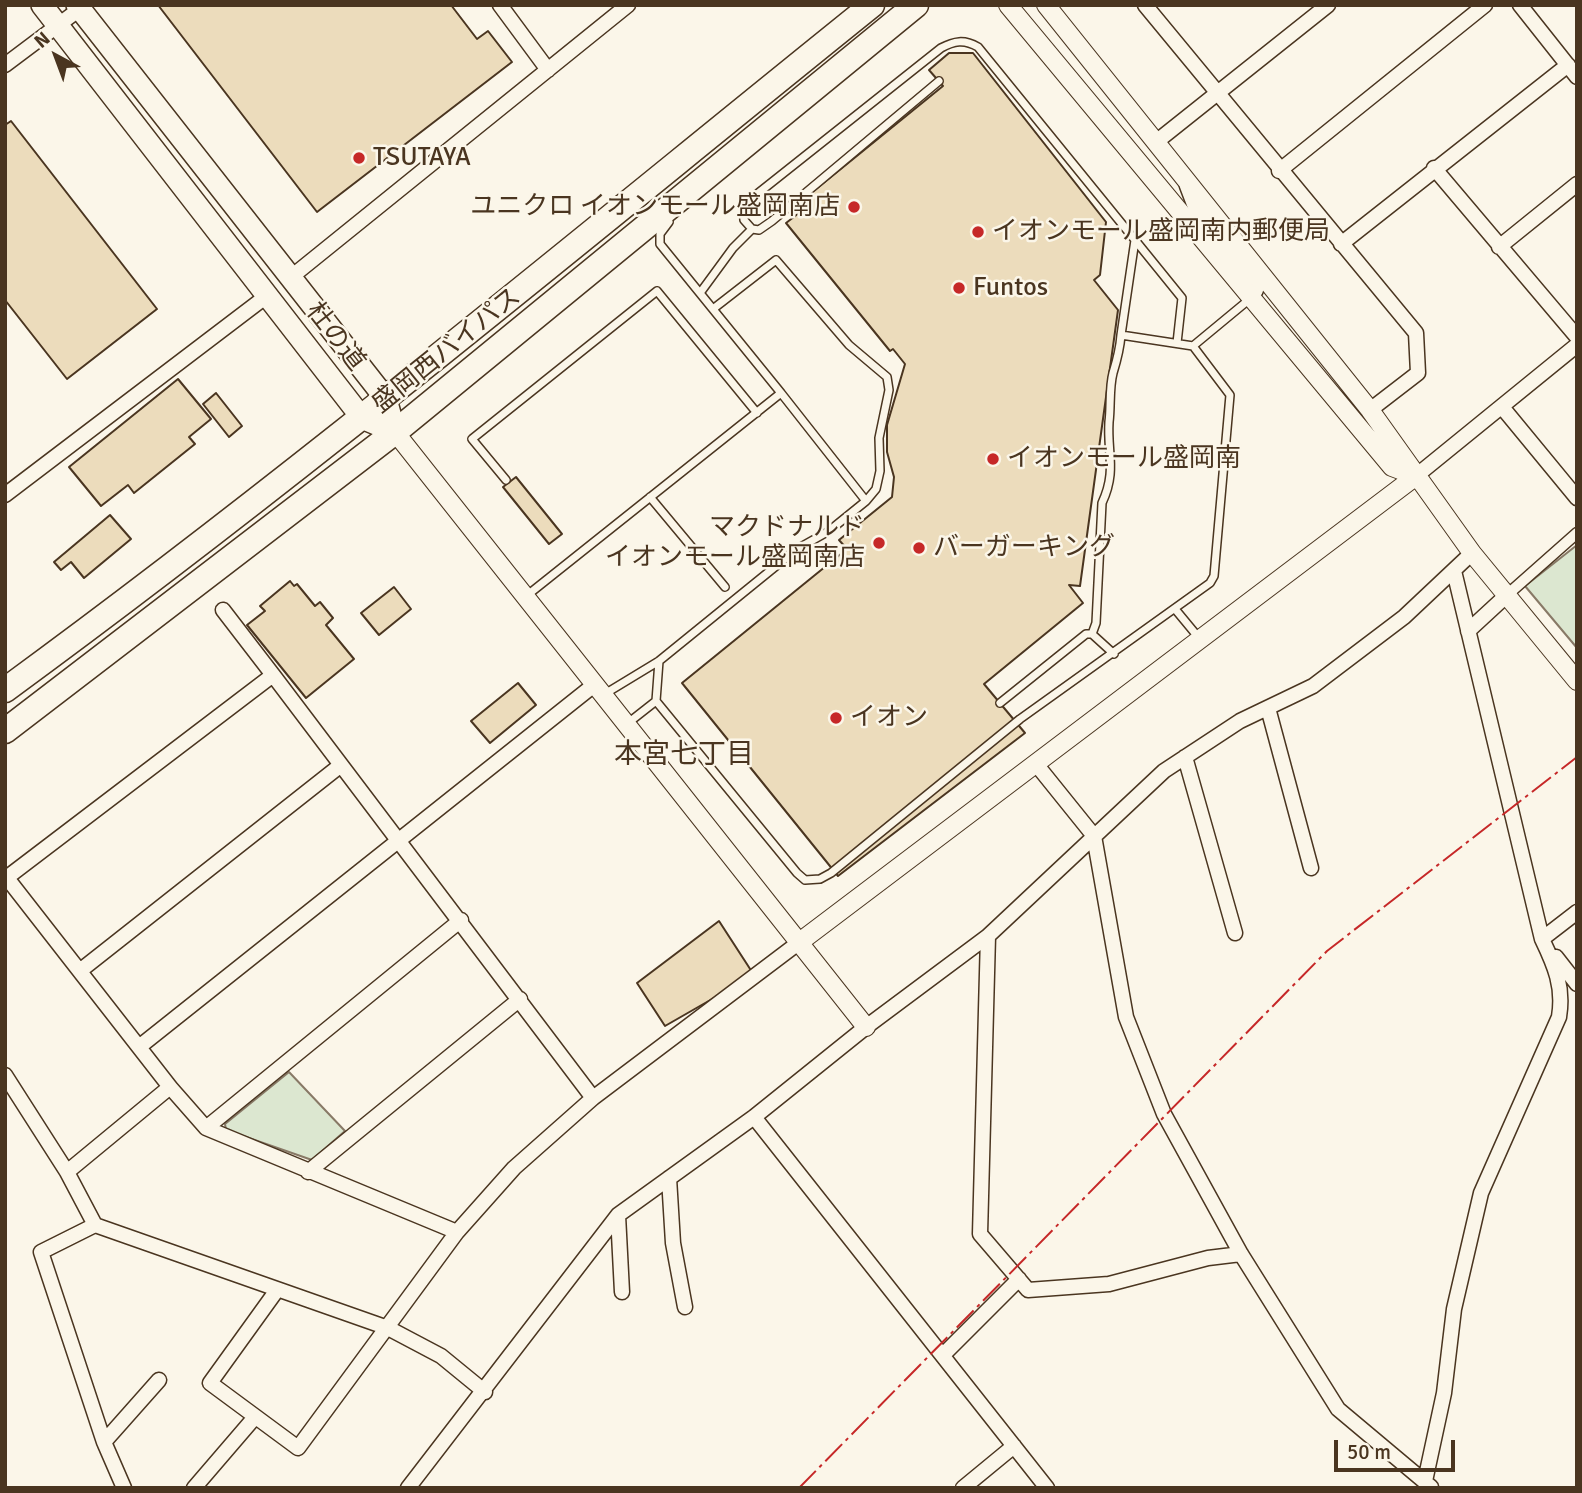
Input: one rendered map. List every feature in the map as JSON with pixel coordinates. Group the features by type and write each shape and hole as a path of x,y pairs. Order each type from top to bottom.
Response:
{"highway":[{"name":"盛岡西バイパス","path":"5,690 143,589 362,418 872,5"},
{"name":"盛岡西バイパス","path":"5,731 395,432 916,5"}],"main road":[{"name":"杜の道","path":"42,5 362,418 395,432"},
{"name":"杜の道","path":"80,7 386,399 395,432"}],"street":[{"path":"500,5 548,70"},
{"path":"290,278 628,5"},
{"path":"1008,5 1392,467 1416,476"},
{"path":"1046,5 1370,410 1472,554 1577,681"},
{"path":"1145,5 1279,171 1416,333 1418,373 1370,410"},
{"path":"1156,142 1328,5"},
{"path":"1279,171 1485,5"},
{"path":"1520,5 1577,77"},
{"path":"5,65 80,7"},
{"path":"1341,244 1567,65"},
{"path":"1434,168 1577,337"},
{"path":"1184,178 1200,220 1256,290 1251,298"},
{"path":"1499,247 1577,184"},
{"path":"5,495 268,295"},
{"path":"277,1290 210,1383 298,1448 457,1231 514,1168 593,1098 1416,476 1577,345"},
{"path":"1502,407 1577,498"},
{"path":"395,432 797,944 866,1027"},
{"path":"1468,631 1577,533"},
{"path":"408,1488 485,1392 516,1345 618,1215 754,1117 866,1027 988,936 1164,771 1240,722 1313,686 1404,617 1472,554"},
{"path":"1429,1485 1454,1309 1482,1193 1559,1017 1562,997 1556,968 1542,939 1454,571"},
{"path":"223,610 461,920 593,1098"},
{"path":"273,675 6,878 81,970 170,1087 206,1128 457,1231"},
{"path":"139,1047 398,839 598,691"},
{"path":"1268,708 1311,868"},
{"path":"1185,757 1235,933"},
{"path":"1036,764 1094,836 1126,1017 1164,1114 1241,1254 1338,1409 1429,1485"},
{"path":"81,970 341,765"},
{"path":"1542,939 1577,912"},
{"path":"206,1128 461,920"},
{"path":"988,936 980,1234 1028,1290 1109,1284 1208,1258 1241,1254"},
{"path":"1542,939 1577,984"},
{"path":"308,1172 520,999"},
{"path":"5,1075 67,1172 95,1225 388,1328 441,1356 485,1392"},
{"path":"67,1172 170,1087"},
{"path":"754,1117 1047,1488"},
{"path":"669,1178 673,1244 685,1307"},
{"path":"618,1215 622,1292"},
{"path":"95,1225 41,1252 104,1442 124,1488"},
{"path":"943,1354 1020,1279"},
{"path":"104,1442 159,1380"},
{"path":"194,1488 255,1417"},
{"path":"963,1488 1014,1446"}],"lane":[{"path":"939,81 772,221 759,230 752,229 742,214 747,202 941,48 961,41 978,47 1182,298 1177,343"},
{"path":"705,191 757,146 761,132"},
{"path":"674,217 664,226 660,244 866,501"},
{"path":"700,293 733,248 752,229"},
{"path":"1092,634 1097,613 1100,569 1097,561 1102,503 1109,488 1112,449 1108,431 1113,373 1119,362 1135,240"},
{"path":"598,691 659,661 797,549 830,531 877,489 880,438 888,390 887,377 849,345 776,260 713,309"},
{"path":"506,480 472,439 657,291 757,413"},
{"path":"1193,346 1251,298"},
{"path":"659,661 656,701 797,873 805,880 820,879 1020,719 1114,654 1210,583 1214,576 1230,395 1193,346 1121,335"},
{"path":"525,597 781,393"},
{"path":"650,497 725,587"},
{"path":"1175,609 1200,639"},
{"path":"1000,703 1086,634 1092,634 1114,654"},
{"path":"625,726 656,701"}],"green space":[{"path":"1577,545 1577,648 1525,586"},
{"path":"289,1072 345,1131 312,1160 226,1130 225,1124"}],"building":[{"path":"158,5 451,5 477,39 488,31 512,62 317,212"},
{"name":"イオンモール盛岡南","path":"949,53 973,53 1106,222 1100,275 1094,280 1118,310 1080,586 1069,585 1083,603 984,684 1025,733 838,876 682,683 847,549 839,540 892,497 894,477 887,452 887,425 905,364 893,349 890,351 786,223 799,213 794,207 943,86 929,70"},
{"path":"11,121 157,309 67,379 5,300 5,125"},
{"path":"178,379 211,419 189,437 195,444 134,493 128,485 101,506 69,467"},
{"path":"216,393 242,426 229,437 203,404"},
{"path":"516,477 562,534 549,544 503,487"},
{"path":"110,515 131,539 84,578 71,562 61,570 54,562"},
{"path":"290,581 294,586 297,584 315,606 320,602 333,618 326,625 354,659 306,698 247,625 265,611 260,606"},
{"path":"394,587 411,609 379,635 361,613"},
{"path":"518,683 536,705 490,743 471,721"},
{"path":"719,921 754,975 665,1026 637,983"}],"power":[{"path":"799,1488 1327,951 1577,757"}],"place":[{"name":"TSUTAYA","path":"359,158"},
{"name":"ユニクロ イオンモール盛岡南店","path":"854,207"},
{"name":"イオンモール盛岡南内郵便局","path":"978,232"},
{"name":"Funtos","path":"959,288"},
{"name":"イオンモール盛岡南","path":"993,459"},
{"name":"マクドナルド イオンモール盛岡南店","path":"879,543"},
{"name":"バーガーキング","path":"919,548"},
{"name":"イオン","path":"836,718"}],"district":[{"name":"本宮七丁目","path":"684,756"}]}
